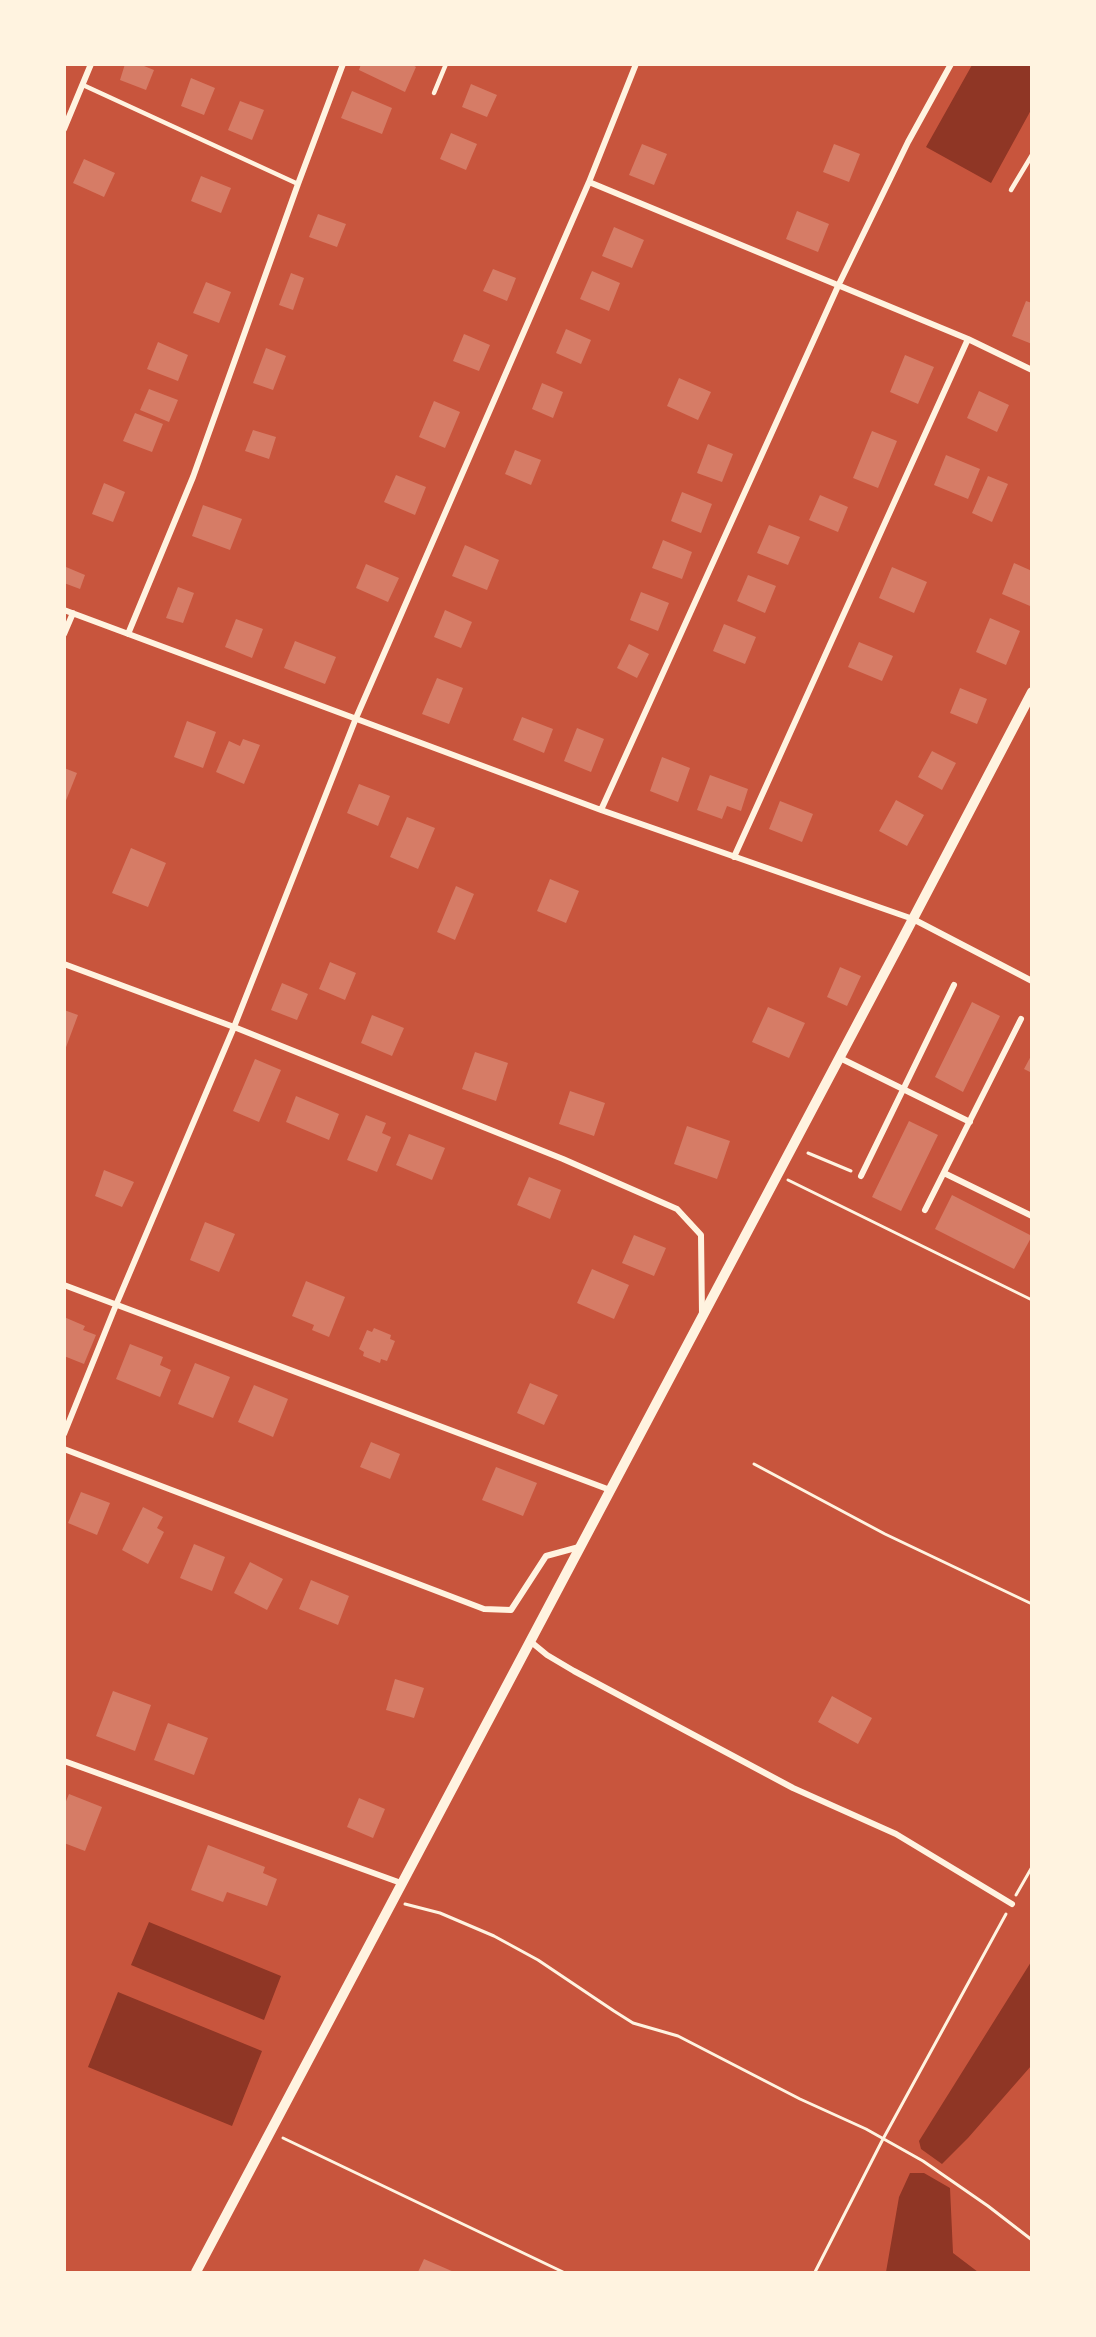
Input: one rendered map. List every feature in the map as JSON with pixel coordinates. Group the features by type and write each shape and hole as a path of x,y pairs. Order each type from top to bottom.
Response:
{"street":[{"path":"64,129 91,64"},
{"path":"128,634 193,477 343,64"},
{"path":"64,1434 234,1027 357,718 589,182 636,64"},
{"path":"601,810 839,284 908,141 951,64"},
{"path":"589,182 839,284 968,339 1032,370"},
{"path":"735,858 968,339"},
{"path":"64,610 601,810 914,919 1032,981"},
{"path":"64,634 73,613"},
{"path":"196,2272 914,919 1032,692"},
{"path":"64,964 234,1027 563,1159 676,1209 701,1234 702,1317"},
{"path":"861,1176 954,986"},
{"path":"925,1210 1021,1019"},
{"path":"840,1058 970,1122"},
{"path":"944,1173 1032,1216"},
{"path":"64,1285 610,1490"},
{"path":"64,1449 483,1609 511,1610 546,1556 579,1547"},
{"path":"530,1641 573,1671 793,1788 896,1834 1012,1904"},
{"path":"64,1761 401,1883"}],"lane":[{"path":"434,93 446,64"},
{"path":"82,86 298,184"},
{"path":"1011,190 1032,155"}],"path":[{"path":"808,1153 861,1176"},
{"path":"778,1175 1032,1300"},
{"path":"754,1464 885,1533 1032,1604"},
{"path":"815,2272 884,2139 1032,1867"},
{"path":"392,1900 440,1913 494,1936 538,1960 633,2022 678,2036 761,2080 866,2129 923,2161 1032,2240"},
{"path":"270,2132 563,2272"}],"shaded area":[{"path":"972,65 1031,65 1031,110 991,183 926,147"},
{"path":"149,1922 281,1976 264,2020 131,1965"},
{"path":"1031,1962 1031,2066 942,2164 921,2149 919,2141"},
{"path":"118,1992 262,2051 232,2126 88,2067"},
{"path":"910,2173 924,2173 950,2188 953,2253 978,2272 886,2272 899,2197"}],"building":[{"path":"125,64 139,64 154,70 146,90 120,80"},
{"path":"361,64 411,64 416,67 405,92 359,70"},
{"path":"191,78 215,88 204,115 181,106"},
{"path":"471,84 497,95 487,117 462,107"},
{"path":"352,91 392,108 382,134 341,118"},
{"path":"240,101 264,110 252,140 228,130"},
{"path":"451,133 477,144 466,170 440,159"},
{"path":"642,144 667,154 654,185 629,175"},
{"path":"834,144 860,154 849,182 823,172"},
{"path":"84,159 115,173 104,197 73,183"},
{"path":"201,176 231,188 221,213 191,201"},
{"path":"797,211 829,224 818,252 786,239"},
{"path":"318,214 346,224 337,247 309,237"},
{"path":"614,227 644,240 632,268 602,256"},
{"path":"493,269 516,278 507,301 483,291"},
{"path":"592,271 620,283 609,311 580,299"},
{"path":"291,273 304,278 293,310 279,305"},
{"path":"206,282 231,292 219,323 193,313"},
{"path":"1026,301 1032,303 1032,344 1012,336"},
{"path":"566,329 591,340 581,364 556,353"},
{"path":"464,334 490,345 479,371 453,361"},
{"path":"158,342 188,355 178,381 147,369"},
{"path":"266,348 286,356 273,390 253,383"},
{"path":"905,355 934,367 918,404 890,392"},
{"path":"679,378 711,392 698,420 667,406"},
{"path":"542,383 563,392 553,418 532,409"},
{"path":"149,389 178,400 169,422 140,410"},
{"path":"979,391 1009,405 997,432 967,418"},
{"path":"434,401 460,412 445,448 419,437"},
{"path":"135,413 163,424 152,452 123,441"},
{"path":"253,430 276,437 269,459 245,451"},
{"path":"872,431 897,441 878,488 853,478"},
{"path":"708,444 733,454 722,482 697,473"},
{"path":"515,450 541,460 531,485 505,474"},
{"path":"946,455 980,469 968,499 934,485"},
{"path":"396,475 426,487 415,515 384,502"},
{"path":"988,476 1008,484 992,522 972,513"},
{"path":"104,483 125,492 113,522 92,514"},
{"path":"682,492 712,504 701,533 671,521"},
{"path":"820,495 848,507 838,532 809,520"},
{"path":"203,505 242,519 230,550 192,536"},
{"path":"769,525 800,537 788,565 757,553"},
{"path":"663,540 692,552 682,579 652,568"},
{"path":"465,545 499,560 487,590 452,576"},
{"path":"1014,563 1032,571 1030,606 1002,594"},
{"path":"366,564 399,578 388,602 356,588"},
{"path":"66,567 85,575 80,589 64,583"},
{"path":"892,567 927,582 914,613 879,598"},
{"path":"748,575 776,586 765,613 737,601"},
{"path":"178,587 194,593 183,623 166,618"},
{"path":"641,592 669,603 658,631 630,620"},
{"path":"445,610 472,622 461,648 434,637"},
{"path":"990,618 1020,631 1006,665 976,652"},
{"path":"236,619 263,629 252,658 225,647"},
{"path":"724,624 756,637 745,664 713,651"},
{"path":"295,641 336,657 325,684 284,668"},
{"path":"859,642 893,656 882,681 848,667"},
{"path":"629,644 649,654 637,678 617,668"},
{"path":"437,678 463,688 449,724 422,714"},
{"path":"960,688 987,699 977,724 950,713"},
{"path":"522,717 553,729 544,753 513,740"},
{"path":"187,721 216,732 203,768 174,757"},
{"path":"577,728 604,739 591,772 564,761"},
{"path":"243,739 260,745 244,784 216,772 229,741 240,746"},
{"path":"932,751 956,763 942,790 918,777"},
{"path":"662,757 690,768 678,802 650,791"},
{"path":"64,768 77,773 65,803 64,803"},
{"path":"710,775 748,789 741,811 727,806 722,819 697,810"},
{"path":"359,784 390,796 378,826 347,813"},
{"path":"896,800 924,815 907,846 879,831"},
{"path":"780,801 813,814 802,842 769,829"},
{"path":"407,817 435,828 418,869 390,857"},
{"path":"131,848 166,863 148,907 112,893"},
{"path":"550,879 579,891 566,923 537,911"},
{"path":"456,886 474,894 455,940 437,932"},
{"path":"330,962 356,973 345,1000 319,989"},
{"path":"840,967 861,976 847,1006 827,997"},
{"path":"282,983 308,994 297,1020 271,1010"},
{"path":"972,1002 1000,1016 963,1092 935,1077"},
{"path":"768,1007 805,1023 789,1058 752,1042"},
{"path":"64,1010 78,1015 65,1050 64,1050"},
{"path":"372,1015 404,1028 392,1056 361,1043"},
{"path":"475,1052 508,1063 496,1101 462,1089"},
{"path":"1032,1054 1032,1073 1024,1069"},
{"path":"255,1059 281,1070 259,1122 233,1111"},
{"path":"570,1091 605,1103 594,1136 559,1124"},
{"path":"296,1096 339,1114 329,1140 286,1122"},
{"path":"366,1115 386,1123 382,1133 391,1137 377,1172 347,1160"},
{"path":"909,1121 938,1135 901,1211 872,1197"},
{"path":"687,1126 730,1141 717,1179 674,1164"},
{"path":"409,1134 445,1148 432,1180 396,1165"},
{"path":"104,1170 134,1182 122,1207 95,1196"},
{"path":"529,1177 561,1190 550,1219 517,1205"},
{"path":"952,1195 1032,1236 1014,1269 935,1229"},
{"path":"205,1222 235,1234 219,1272 190,1260"},
{"path":"634,1235 666,1248 654,1276 622,1263"},
{"path":"592,1269 629,1285 614,1319 577,1303"},
{"path":"306,1281 345,1297 329,1337 312,1330 314,1325 292,1316"},
{"path":"64,1317 85,1326 83,1330 96,1335 84,1364 64,1356"},
{"path":"374,1328 391,1335 390,1339 395,1341 387,1361 381,1359 380,1363 363,1356 364,1352 359,1349 367,1330 372,1332"},
{"path":"130,1344 163,1357 160,1365 171,1370 160,1397 116,1379"},
{"path":"195,1363 230,1377 213,1418 178,1404"},
{"path":"530,1383 558,1395 544,1425 517,1413"},
{"path":"254,1385 288,1399 273,1437 238,1422"},
{"path":"371,1442 400,1454 390,1479 360,1467"},
{"path":"496,1467 537,1483 523,1516 482,1500"},
{"path":"81,1492 110,1503 97,1535 68,1523"},
{"path":"143,1507 163,1517 157,1528 164,1532 148,1564 122,1550"},
{"path":"194,1544 225,1557 212,1591 180,1578"},
{"path":"250,1562 283,1579 267,1610 234,1593"},
{"path":"311,1580 349,1596 338,1625 299,1609"},
{"path":"395,1679 424,1688 414,1718 386,1710"},
{"path":"113,1691 151,1705 135,1751 96,1736"},
{"path":"832,1696 872,1718 858,1744 818,1722"},
{"path":"168,1723 208,1738 194,1775 154,1760"},
{"path":"69,1794 102,1807 85,1851 64,1843 64,1806"},
{"path":"359,1798 385,1809 373,1838 347,1827"},
{"path":"208,1845 265,1867 263,1873 277,1879 267,1906 227,1892 223,1902 191,1890"},
{"path":"424,2259 454,2272 418,2272"}]}
